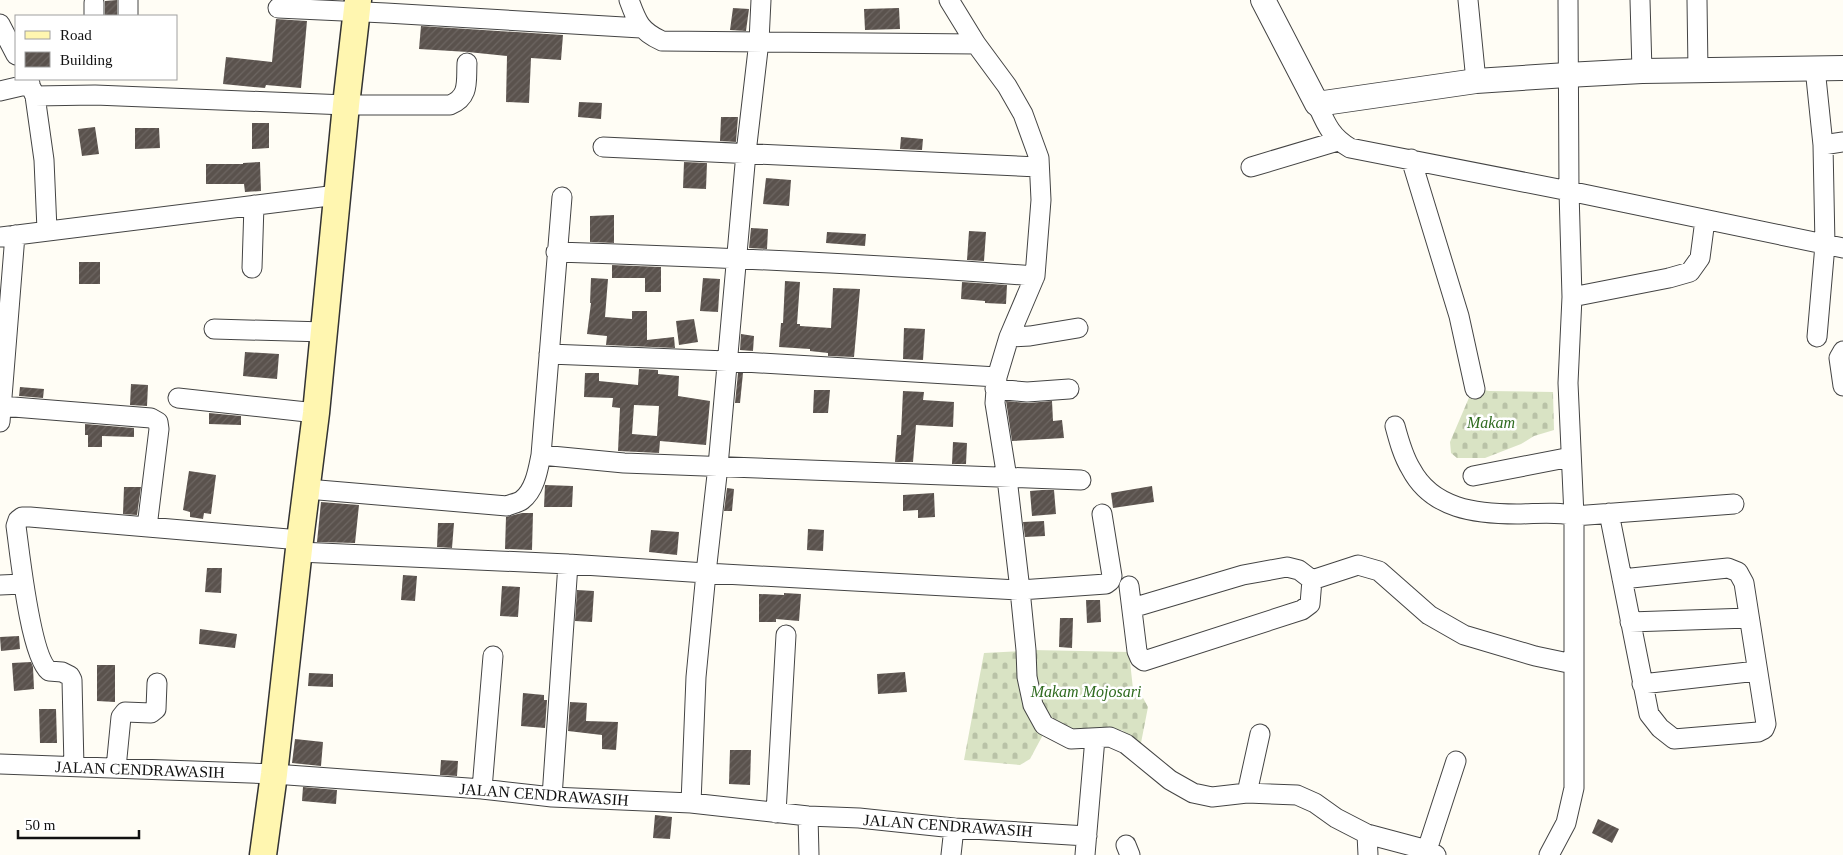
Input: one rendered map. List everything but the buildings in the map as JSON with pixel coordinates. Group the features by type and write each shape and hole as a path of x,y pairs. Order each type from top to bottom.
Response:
{"main road":[{"path":"263,855 316,413 346,105 358,6"}],"street":[{"path":"128,0 128,15"},
{"path":"628,0 641,28 662,41 976,44"},
{"path":"691,802 696,677 738,258 746,153 759,41 761,0"},
{"path":"949,0 976,44 1007,86 1023,114 1039,158 1041,200 1035,276 1008,337 996,383 995,403 1007,478 1020,590 1027,677 1033,705 1044,725 1071,739 1110,737 1126,744 1170,780 1193,793 1212,797 1248,793 1297,794 1367,834 1432,852 1456,761"},
{"path":"1263,0 1330,131 1338,141 1350,148 1834,246"},
{"path":"1468,0 1476,81"},
{"path":"1549,855 1566,823 1574,788 1574,516 1568,382 1572,297 1567,74 1568,0"},
{"path":"1640,0 1642,70"},
{"path":"1697,0 1698,70"},
{"path":"278,8 358,6 641,28"},
{"path":"2,28 15,53"},
{"path":"0,91 31,86 127,88 346,105 450,105 459,101 465,91 467,63"},
{"path":"1815,68 1834,246 1817,337"},
{"path":"1317,104 1476,81 1567,74 1642,70 1843,68"},
{"path":"31,86 44,160 47,230"},
{"path":"1251,166 1338,141"},
{"path":"1823,145 1843,142"},
{"path":"602,147 1040,167"},
{"path":"1411,159 1459,316 1475,389"},
{"path":"148,527 160,428 158,422 151,418 1,414 7,236 337,195"},
{"path":"307,489 507,506 522,500 531,488 537,475 541,456 556,252 562,197"},
{"path":"252,268 254,205"},
{"path":"1572,297 1669,278 1690,272 1700,258 1705,220"},
{"path":"556,252 738,258 1035,276"},
{"path":"1008,337 1030,336 1078,328"},
{"path":"214,329 325,332"},
{"path":"1843,351 1839,358 1843,386"},
{"path":"549,354 727,361 996,383 1027,392 1069,389"},
{"path":"178,398 316,413"},
{"path":"1395,426 1402,450 1411,470 1427,490 1452,506 1481,512 1511,514 1566,513 1574,516 1734,504"},
{"path":"541,456 624,463 1081,480"},
{"path":"1473,476 1570,457"},
{"path":"1609,512 1642,684 1649,714 1660,728 1674,739 1758,732 1764,729 1766,724 1750,618 1744,583 1738,572 1728,568 1622,579"},
{"path":"74,767 72,680 70,676 62,672 50,672 41,661 23,584 16,526 18,520 22,517 148,527 299,546 706,573 1020,590 1106,584 1110,581 1112,576 1102,514"},
{"path":"552,797 568,564"},
{"path":"1312,580 1358,565 1379,571 1429,615 1464,635 1534,656 1573,664"},
{"path":"1132,608 1243,575 1286,567 1299,570 1312,580"},
{"path":"1129,586 1137,651 1140,658 1144,661 1302,610 1310,604 1312,580"},
{"path":"0,585 23,584"},
{"path":"1630,622 1750,618"},
{"path":"776,813 786,635"},
{"path":"482,789 493,656"},
{"path":"1642,684 1757,670"},
{"path":"116,768 120,717 125,712 151,714 156,709 157,683"},
{"path":"1248,793 1260,734"},
{"path":"1085,855 1095,738"},
{"name":"JALAN CENDRAWASIH","path":"0,764 274,774 482,789 552,797 691,802 808,816 859,818 954,828 1087,836"},
{"path":"808,816 809,855"},
{"path":"951,855 954,828"},
{"path":"1367,834 1368,855"}],"green space":[{"name":"Makam","path":"1479,389 1489,391 1553,392 1554,430 1534,436 1521,444 1485,458 1457,458 1451,453 1450,442 1471,393"},
{"name":"Makam Mojosari","path":"1032,650 1129,652 1133,689 1142,696 1148,707 1140,748 1122,730 1084,732 1063,726 1045,714 1038,701"},
{"name":"Makam Mojosari","path":"1022,651 1045,731 1030,759 1020,765 964,760 984,653"}]}
